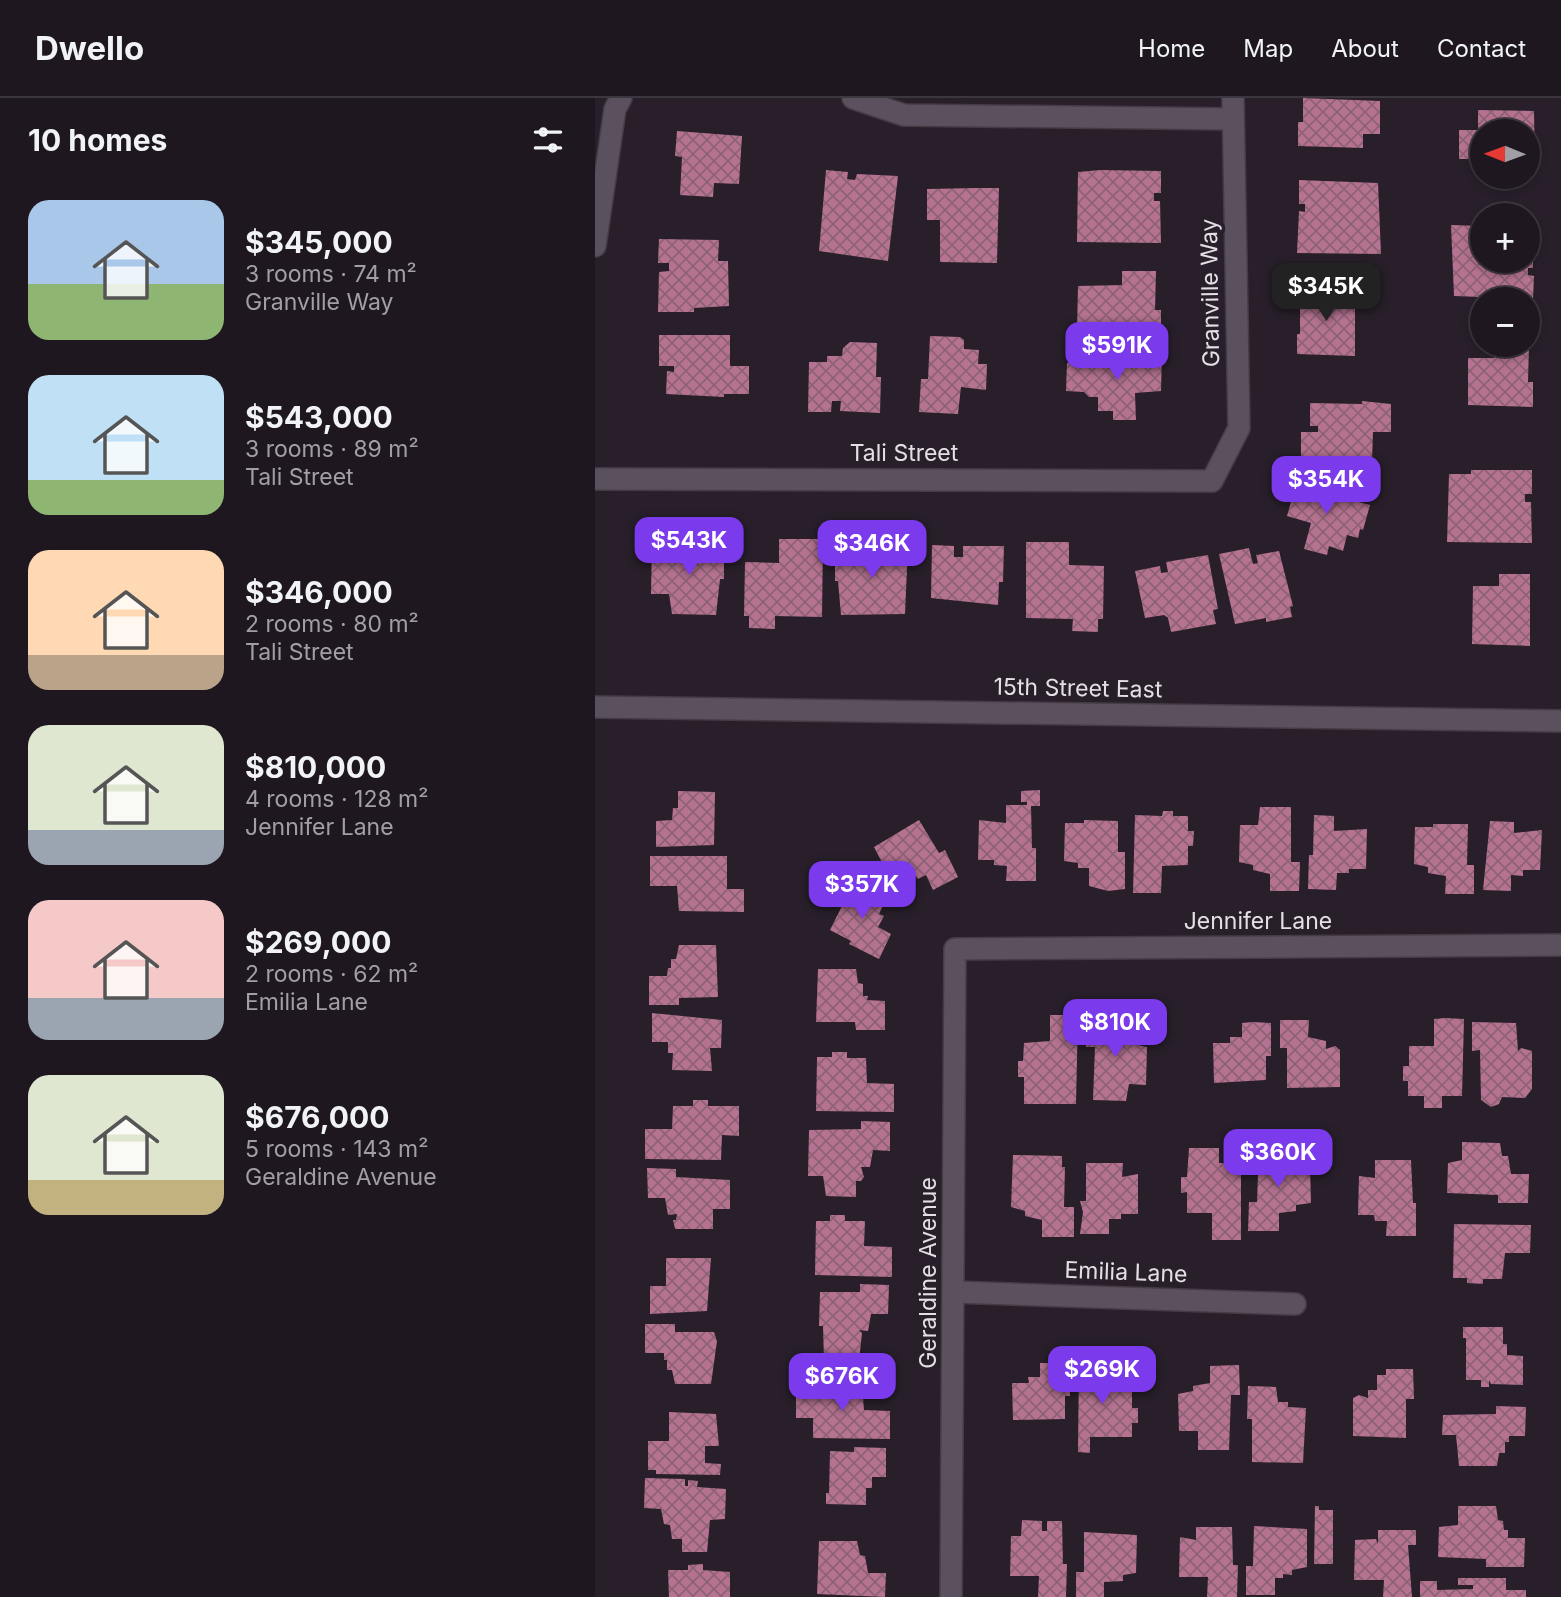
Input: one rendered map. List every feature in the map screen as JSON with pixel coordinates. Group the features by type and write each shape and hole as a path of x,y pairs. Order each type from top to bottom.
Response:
{"street":[{"path":"595,246 615,108 621,98"},
{"path":"853,98 904,115 1232,109"},
{"name":"Granville Way","path":"1212,481 1239,428 1232,109"},
{"name":"Tali Street","path":"595,479 1212,481"},
{"name":"15th Street East","path":"595,707 1561,721"},
{"name":"Jennifer Lane","path":"955,949 1561,945"},
{"name":"Geraldine Avenue","path":"951,1597 955,949"},
{"name":"Emilia Lane","path":"954,1292 1295,1304"}],"building":[{"path":"1303,98 1380,101 1380,134 1363,134 1363,148 1298,146 1298,122 1303,122"},
{"path":"1478,110 1534,111 1534,119 1478,119"},
{"path":"1459,130 1470,130 1470,159 1459,159"},
{"path":"677,131 742,136 739,184 714,183 713,197 680,195 682,157 675,156"},
{"path":"826,170 848,172 847,179 855,180 857,174 898,176 888,261 819,251"},
{"path":"1161,171 1161,193 1154,193 1154,201 1160,201 1161,243 1077,242 1078,172"},
{"path":"1299,180 1378,183 1381,254 1297,253 1299,211 1305,212 1305,204 1299,204"},
{"path":"999,188 997,263 940,262 940,220 927,220 927,189"},
{"path":"1451,225 1470,226 1470,273 1528,273 1534,276 1534,287 1470,287 1470,297 1454,296"},
{"path":"659,239 719,240 718,261 728,261 729,306 694,308 694,312 658,312 659,272 669,271 669,263 658,263"},
{"path":"1122,271 1156,271 1155,310 1161,310 1161,333 1077,331 1078,286 1122,285"},
{"path":"1300,284 1329,284 1329,298 1355,298 1355,356 1297,354 1297,334 1300,334"},
{"path":"659,335 730,335 730,366 749,366 749,394 724,394 724,397 666,394 667,371 674,372 674,366 659,366"},
{"path":"930,336 960,337 964,340 964,349 979,350 978,364 987,364 986,390 961,387 958,414 919,412 921,379 928,379"},
{"path":"850,342 877,343 876,377 881,377 880,413 840,411 841,401 832,401 831,412 808,412 809,362 827,362 827,356 842,356 843,348"},
{"path":"1127,353 1162,353 1161,391 1135,393 1136,420 1113,420 1113,411 1098,411 1098,397 1089,397 1084,392 1066,391 1067,363 1127,361"},
{"path":"1529,357 1528,382 1533,382 1533,407 1468,405 1468,358"},
{"path":"1362,401 1391,404 1391,432 1373,432 1372,462 1301,463 1301,432 1318,432 1318,426 1310,426 1310,403 1362,404"},
{"path":"1471,470 1532,470 1532,494 1525,494 1525,502 1531,502 1532,543 1447,542 1449,474 1471,474"},
{"path":"1298,477 1331,486 1329,494 1370,505 1363,530 1360,529 1358,538 1347,535 1343,551 1329,546 1327,555 1304,549 1311,523 1287,516"},
{"path":"779,539 823,539 822,617 775,616 775,629 749,628 749,616 744,616 745,562 779,563"},
{"path":"1026,542 1069,542 1069,565 1104,566 1103,619 1098,619 1098,632 1072,631 1073,619 1026,618"},
{"path":"652,543 674,544 674,555 683,555 685,544 724,544 724,579 720,579 716,615 672,614 669,594 651,594"},
{"path":"835,545 873,546 875,556 884,556 884,545 908,546 905,614 841,615 838,581 835,581"},
{"path":"932,545 954,546 954,557 963,557 963,546 1004,546 1003,582 999,582 998,605 931,598"},
{"path":"1249,548 1253,564 1258,563 1256,555 1279,551 1293,606 1290,607 1292,617 1266,622 1266,618 1235,624 1219,554"},
{"path":"1208,555 1218,609 1213,610 1216,624 1171,632 1168,618 1164,615 1145,618 1135,571 1160,566 1161,573 1168,572 1166,562"},
{"path":"1499,574 1530,574 1530,646 1472,644 1473,586 1499,586"},
{"path":"1040,790 1040,806 1031,806 1032,848 1036,848 1036,881 1006,881 1007,866 994,865 994,860 978,860 979,820 1006,823 1006,805 1027,805 1027,802 1021,802 1021,791"},
{"path":"678,791 715,792 714,845 656,847 656,821 672,820 673,808 678,808"},
{"path":"1260,807 1291,807 1291,862 1300,862 1299,891 1270,891 1270,874 1253,870 1253,865 1239,862 1240,825 1258,825"},
{"path":"1163,811 1173,811 1173,816 1188,816 1188,831 1194,831 1193,846 1188,846 1188,865 1162,866 1161,893 1133,893 1135,815 1162,816"},
{"path":"1314,815 1334,816 1334,831 1367,829 1366,869 1349,869 1349,873 1337,873 1336,890 1308,889 1309,855 1313,855"},
{"path":"919,820 939,853 945,850 958,877 933,890 926,875 918,879 916,876 908,880 906,876 891,880 874,847"},
{"path":"1084,820 1118,821 1118,852 1125,852 1125,889 1108,891 1089,886 1089,868 1078,868 1078,863 1064,861 1065,823 1084,823"},
{"path":"1490,821 1514,822 1514,833 1542,830 1540,870 1523,870 1523,876 1511,875 1511,891 1483,890"},
{"path":"1433,824 1468,824 1467,865 1474,865 1474,894 1445,894 1446,876 1428,873 1428,867 1414,864 1415,827 1433,827"},
{"path":"650,856 727,856 727,889 744,889 744,912 679,911 677,886 650,886"},
{"path":"851,881 886,899 879,914 884,916 878,927 891,934 879,959 849,944 851,941 830,930 849,892 846,891"},
{"path":"679,945 716,945 718,997 679,998 679,1005 649,1005 649,976 667,976 671,959 676,959"},
{"path":"818,969 856,969 858,983 863,984 863,996 868,996 867,1000 885,1001 885,1030 856,1030 855,1022 816,1022"},
{"path":"652,1013 722,1020 721,1048 710,1048 712,1071 672,1070 673,1053 668,1053 668,1042 652,1042"},
{"path":"1050,1015 1078,1015 1076,1104 1024,1104 1024,1077 1018,1077 1018,1061 1023,1061 1024,1043 1050,1041"},
{"path":"1087,1017 1122,1018 1123,1039 1133,1039 1133,1044 1147,1047 1146,1085 1129,1084 1126,1101 1093,1100 1095,1047 1086,1047"},
{"path":"1434,1019 1464,1019 1462,1096 1442,1096 1442,1108 1424,1108 1424,1096 1408,1096 1408,1081 1403,1081 1403,1066 1409,1066 1409,1046 1434,1046"},
{"path":"1280,1020 1309,1020 1308,1037 1326,1041 1326,1049 1335,1046 1340,1050 1340,1087 1287,1088 1287,1048 1280,1048"},
{"path":"1472,1022 1516,1023 1518,1051 1521,1048 1532,1051 1532,1089 1525,1098 1502,1097 1499,1104 1491,1107 1481,1100 1480,1050 1472,1051"},
{"path":"1242,1023 1271,1023 1271,1056 1266,1056 1266,1080 1214,1083 1213,1043 1230,1043 1230,1037 1242,1037"},
{"path":"832,1052 847,1052 847,1058 866,1058 867,1083 894,1084 894,1112 816,1111 817,1057 832,1057"},
{"path":"693,1100 708,1100 708,1106 739,1106 739,1136 722,1135 721,1160 645,1159 645,1129 672,1129 673,1106 693,1106"},
{"path":"861,1121 890,1122 890,1151 873,1150 870,1167 861,1167 864,1177 861,1181 856,1181 856,1197 826,1196 823,1176 808,1176 809,1130 861,1129"},
{"path":"1462,1142 1500,1143 1502,1156 1508,1156 1511,1174 1529,1174 1528,1203 1498,1203 1498,1195 1447,1193 1448,1163 1462,1160"},
{"path":"1189,1148 1219,1148 1219,1163 1241,1163 1241,1240 1212,1240 1212,1213 1187,1213 1187,1192 1181,1193 1181,1177 1187,1177"},
{"path":"1259,1148 1289,1148 1292,1165 1310,1165 1311,1203 1296,1205 1296,1211 1279,1213 1279,1231 1248,1231 1249,1202 1257,1202"},
{"path":"1013,1155 1062,1156 1062,1167 1065,1167 1064,1207 1074,1207 1074,1237 1042,1237 1042,1220 1025,1216 1025,1211 1011,1207"},
{"path":"1375,1160 1411,1160 1413,1203 1416,1203 1416,1236 1386,1236 1387,1221 1375,1221 1374,1215 1358,1215 1359,1176 1375,1178"},
{"path":"1086,1163 1123,1163 1122,1177 1138,1174 1138,1214 1121,1214 1121,1219 1109,1219 1109,1234 1080,1234 1083,1212 1080,1201 1086,1201"},
{"path":"647,1168 676,1169 676,1177 730,1180 730,1209 713,1209 713,1229 675,1229 673,1220 676,1220 677,1214 668,1215 665,1198 648,1198"},
{"path":"830,1215 845,1215 845,1221 865,1221 864,1246 892,1247 892,1277 815,1275 816,1221 830,1221"},
{"path":"1454,1224 1531,1225 1530,1253 1505,1253 1502,1279 1483,1279 1483,1284 1467,1283 1467,1278 1453,1278"},
{"path":"666,1258 711,1258 707,1311 650,1314 650,1286 666,1286"},
{"path":"860,1284 889,1285 888,1314 871,1314 868,1331 859,1330 862,1333 859,1361 824,1361 823,1326 819,1326 820,1292 860,1292"},
{"path":"645,1324 675,1324 675,1332 714,1332 717,1341 711,1384 675,1384 672,1370 667,1370 664,1353 645,1353"},
{"path":"1463,1327 1503,1327 1503,1344 1507,1344 1507,1355 1523,1356 1523,1385 1491,1384 1489,1380 1489,1387 1481,1387 1481,1380 1466,1380 1466,1338 1463,1338"},
{"path":"1079,1360 1108,1360 1108,1387 1132,1389 1132,1408 1138,1408 1138,1423 1132,1423 1132,1437 1090,1437 1090,1453 1078,1452"},
{"path":"1040,1363 1069,1363 1070,1396 1065,1396 1065,1419 1013,1420 1012,1383 1029,1383 1028,1377 1040,1377"},
{"path":"1239,1365 1240,1395 1231,1395 1229,1450 1198,1450 1198,1431 1179,1431 1178,1394 1193,1391 1193,1386 1210,1383 1210,1366"},
{"path":"1386,1369 1413,1369 1414,1399 1406,1399 1406,1438 1353,1436 1353,1398 1359,1395 1368,1398 1368,1390 1377,1390 1377,1375 1386,1375"},
{"path":"828,1379 843,1379 843,1384 862,1385 864,1410 890,1411 890,1439 813,1438 813,1418 796,1418 796,1393 814,1394 814,1384 828,1384"},
{"path":"1248,1386 1276,1387 1278,1402 1288,1402 1288,1407 1306,1408 1303,1463 1252,1462 1252,1419 1247,1419"},
{"path":"1496,1406 1526,1407 1525,1436 1509,1436 1509,1442 1505,1442 1505,1453 1499,1453 1497,1466 1459,1466 1456,1435 1442,1435 1443,1415 1496,1414"},
{"path":"669,1412 716,1414 719,1446 705,1446 705,1463 721,1464 720,1475 656,1474 656,1470 648,1470 648,1441 669,1441"},
{"path":"854,1447 886,1448 886,1477 872,1477 872,1488 866,1488 866,1505 826,1504 826,1493 829,1493 830,1451 854,1452"},
{"path":"645,1478 685,1479 685,1486 688,1486 688,1480 698,1481 697,1487 726,1489 725,1519 710,1520 707,1552 682,1552 682,1539 672,1539 670,1525 664,1524 661,1509 644,1508"},
{"path":"1315,1506 1319,1506 1319,1510 1333,1510 1333,1564 1314,1564"},
{"path":"1458,1506 1496,1506 1498,1520 1503,1521 1504,1530 1508,1530 1508,1538 1525,1538 1524,1567 1486,1567 1486,1559 1438,1557 1439,1527 1458,1525"},
{"path":"1022,1520 1042,1521 1042,1531 1047,1531 1047,1521 1062,1521 1063,1564 1067,1564 1066,1597 1038,1597 1039,1576 1010,1576 1011,1536 1021,1536"},
{"path":"1254,1526 1307,1529 1307,1567 1292,1570 1292,1575 1283,1574 1283,1578 1275,1578 1275,1595 1246,1595 1246,1566 1253,1566"},
{"path":"1196,1527 1232,1527 1233,1565 1238,1565 1237,1597 1207,1597 1208,1577 1179,1577 1180,1537 1196,1540"},
{"path":"1378,1530 1416,1530 1416,1545 1408,1545 1412,1597 1383,1597 1384,1580 1354,1580 1355,1540 1376,1539 1378,1544"},
{"path":"1084,1532 1137,1535 1136,1573 1123,1575 1123,1581 1104,1582 1104,1597 1076,1597 1076,1572 1084,1572"},
{"path":"819,1541 857,1541 860,1555 865,1556 868,1573 886,1573 885,1597 817,1594"},
{"path":"703,1564 703,1570 730,1572 730,1597 669,1597 668,1570 688,1570 688,1565"},
{"path":"1458,1578 1506,1578 1506,1590 1526,1590 1526,1597 1420,1597 1420,1581 1437,1581 1437,1590 1473,1589 1473,1585 1458,1585"}]}
